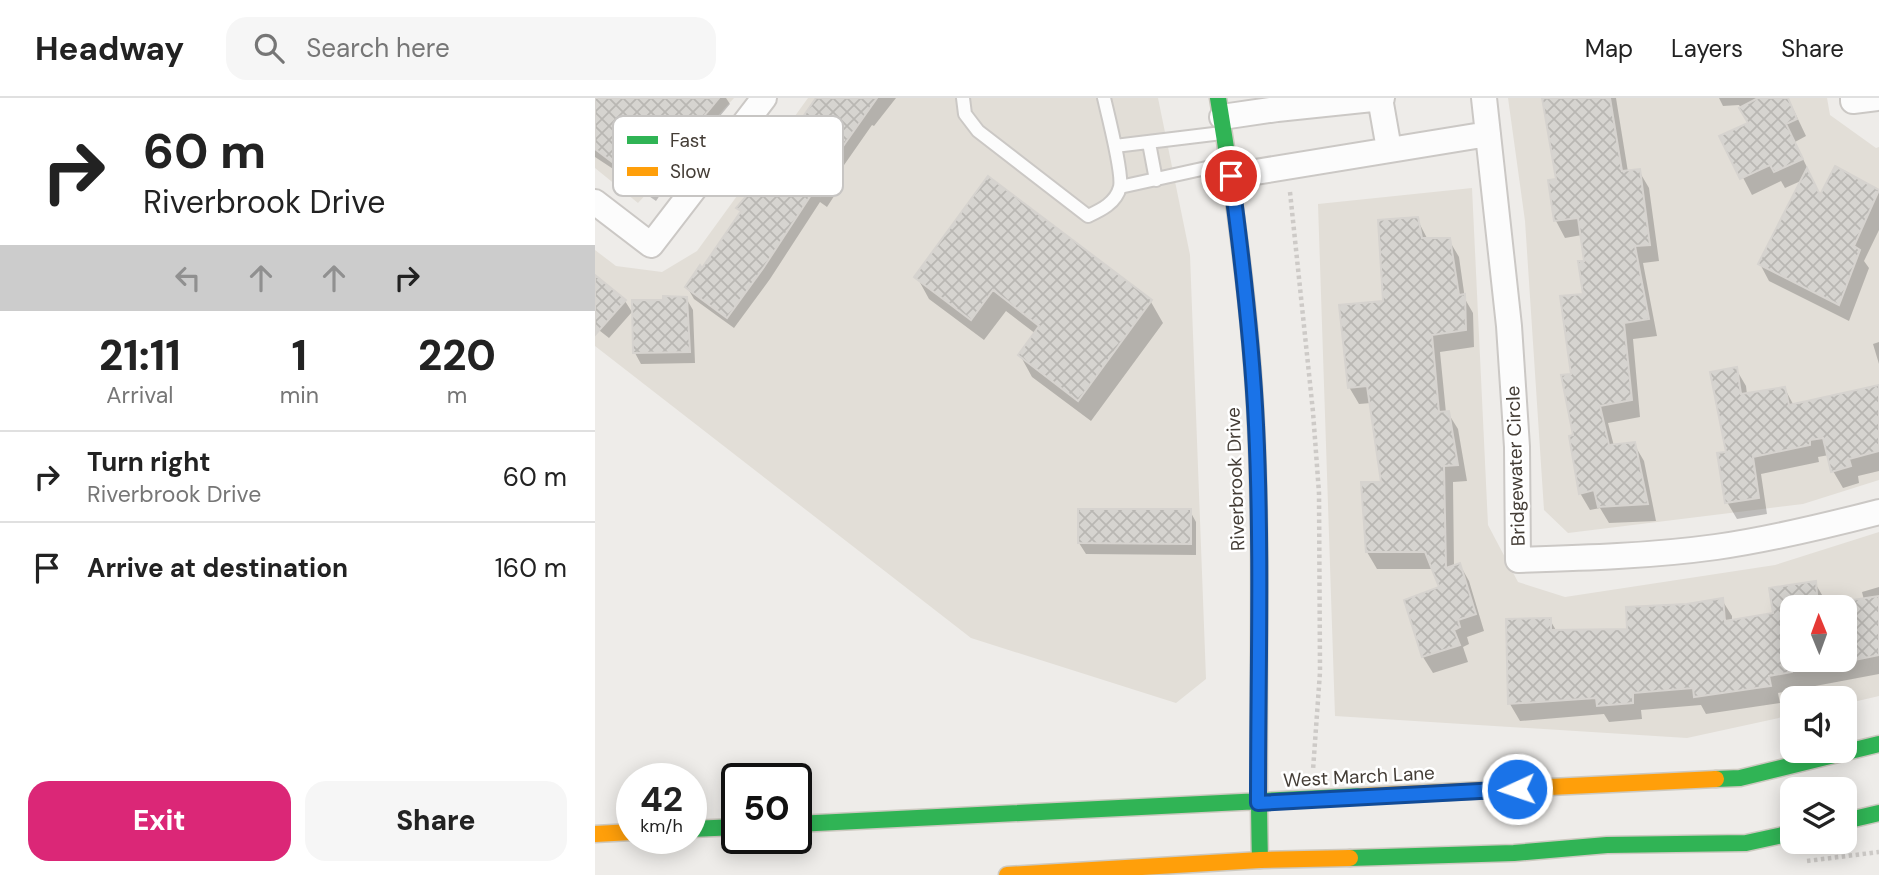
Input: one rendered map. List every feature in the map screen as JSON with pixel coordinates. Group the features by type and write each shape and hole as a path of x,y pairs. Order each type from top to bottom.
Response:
{"street":[{"path":"750,116 764,98"},
{"path":"1221,116 1381,98 1389,149"},
{"name":"Bridgewater Circle","path":"1484,98 1509,326 1517,447 1518,560 1625,556 1716,547 1807,531 1879,512"},
{"path":"1853,98 1853,101 1877,98"},
{"name":"Riverbrook Drive","path":"1221,116 1246,296 1256,425 1260,860"},
{"path":"1230,169 1287,168 1488,134"},
{"path":"595,202 651,245 689,196"},
{"name":"West March Lane","path":"812,823 1740,778 1879,744"},
{"path":"1857,818 1879,813"},
{"path":"595,834 616,833"},
{"path":"1007,875 1260,860 1514,853 1607,845 1746,843 1780,836"}],"lane":[{"path":"963,98 965,114 978,131 1088,216 1106,208 1120,187 1115,146 1104,98"},
{"path":"1115,146 1149,143 1221,116"},
{"path":"1149,143 1156,180"},
{"path":"1120,187 1230,169"}],"path":[{"path":"1287,168 1319,493 1320,672 1312,800"}],"shaded area":[{"path":"595,98 734,98 718,116 613,116 613,183 595,168"},
{"path":"808,98 1158,98 1190,255 1206,679 1176,703 971,638 595,346 595,250 616,266 662,272 697,251 737,196 843,196 843,116 795,116"},
{"path":"1508,98 1827,98 1830,115 1876,148 1879,147 1879,480 1803,504 1568,533 1544,510 1525,221"},
{"path":"1472,188 1488,525 1518,582 1565,597 1775,565 1879,532 1879,696 1857,701 1857,686 1780,686 1780,718 1687,738 1335,716 1318,204"},
{"path":"629,196 644,196 638,203"}],"building":[{"path":"595,98 719,98 704,116 613,116 613,163 595,149"},
{"path":"816,98 877,98 843,146 843,116 804,116"},
{"path":"1542,98 1610,98 1622,171 1640,169 1650,245 1635,246 1649,319 1624,323 1632,400 1600,406 1609,445 1635,442 1648,504 1598,507 1594,490 1579,494 1569,436 1573,435 1561,375 1571,374 1560,296 1583,294 1578,261 1584,261 1578,218 1554,221 1548,180 1556,179"},
{"path":"1758,98 1788,98 1797,119 1786,124 1803,159 1774,172 1770,165 1740,179 1719,136 1748,123 1739,108"},
{"path":"1835,166 1879,190 1854,246 1860,250 1839,305 1758,264 1807,168 1820,195"},
{"path":"988,176 1152,300 1078,401 1018,355 1039,326 993,290 971,320 914,277"},
{"path":"746,196 810,196 727,318 685,287 700,265 702,268 741,211 736,208"},
{"path":"1418,217 1422,238 1450,238 1459,295 1465,294 1466,330 1432,335 1439,412 1449,411 1458,465 1444,466 1446,568 1460,563 1476,614 1458,620 1460,627 1454,630 1460,645 1422,657 1404,600 1439,587 1425,552 1366,552 1361,482 1381,482 1367,386 1348,388 1339,305 1383,301 1378,220"},
{"path":"595,275 626,300 595,335"},
{"path":"663,296 687,297 690,352 633,353 632,300 663,300"},
{"path":"1737,367 1741,394 1785,387 1789,405 1879,385 1879,451 1849,459 1851,466 1831,472 1823,438 1810,440 1810,445 1753,457 1759,498 1725,503 1717,453 1726,452 1710,372"},
{"path":"1078,509 1191,509 1191,544 1078,543"},
{"path":"1816,581 1817,595 1780,595 1780,672 1792,672 1769,676 1771,686 1694,697 1693,688 1633,693 1633,703 1597,706 1596,698 1508,704 1506,619 1551,618 1551,630 1627,629 1626,607 1687,604 1723,598 1725,621 1773,613 1769,588"},
{"path":"1879,596 1879,655 1857,660 1857,599"}],"traffic: fast":[{"path":"1218,98 1242,261 1256,425 1260,860"},
{"path":"1716,779 1740,778 1879,744"},
{"path":"812,823 1362,796"},
{"path":"1857,818 1879,813"},
{"path":"707,828 721,828"},
{"path":"1350,858 1514,853 1607,845 1746,843 1780,836"}],"traffic: slow":[{"path":"1362,796 1716,779"},
{"path":"595,834 616,833"},
{"path":"1007,875 1260,860 1350,858"}],"route":[{"path":"1231,176 1246,296 1256,425 1258,803 1517,789"}]}
